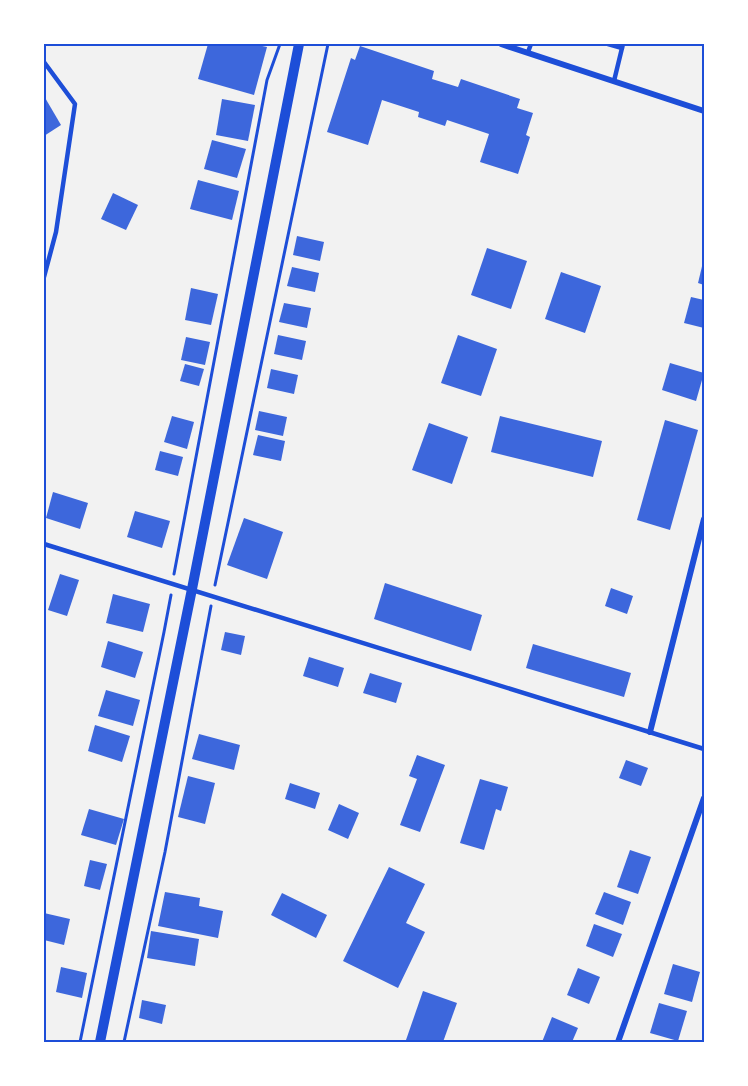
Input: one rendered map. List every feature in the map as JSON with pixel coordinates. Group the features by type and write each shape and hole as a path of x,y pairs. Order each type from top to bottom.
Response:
{"street":[{"path":"99,1042 192,589 299,44"},
{"path":"501,44 705,111"},
{"path":"650,732 705,519"},
{"path":"618,1042 705,798"}],"lane":[{"path":"528,52 531,44"},
{"path":"608,44 622,46 614,81"},
{"path":"44,62 75,105 56,232 44,277"},
{"path":"44,544 705,749"}],"path":[{"path":"80,1042 164,632 267,80 280,44"},
{"path":"124,1042 165,852 213,597 328,44"}],"building":[{"path":"208,44 253,44 267,47 254,95 198,79"},
{"path":"360,46 434,71 432,79 458,87 461,79 520,99 517,108 533,113 526,135 530,137 518,174 480,162 489,134 447,120 445,126 418,117 419,112 382,100 368,145 327,132 351,58 355,60"},
{"path":"44,96 61,125 44,136"},
{"path":"222,99 255,105 248,141 216,135"},
{"path":"212,140 246,149 237,178 204,169"},
{"path":"198,180 239,191 232,220 190,209"},
{"path":"113,193 138,205 126,230 101,219"},
{"path":"297,236 324,242 320,261 293,255"},
{"path":"487,248 527,261 511,309 471,295"},
{"path":"704,258 704,285 698,283"},
{"path":"292,267 319,273 315,292 287,286"},
{"path":"561,272 601,286 585,333 545,319"},
{"path":"191,288 218,294 211,325 185,320"},
{"path":"691,297 704,300 704,328 684,323"},
{"path":"284,303 311,308 307,328 279,322"},
{"path":"278,335 306,341 302,360 274,354"},
{"path":"458,335 497,349 481,396 441,383"},
{"path":"186,337 210,342 205,365 181,360"},
{"path":"670,363 704,373 696,401 662,390"},
{"path":"185,364 204,369 199,386 180,381"},
{"path":"271,369 298,375 294,394 267,388"},
{"path":"259,411 287,417 283,436 255,430"},
{"path":"172,416 194,422 187,449 164,442"},
{"path":"500,416 602,441 593,477 491,452"},
{"path":"665,420 698,430 670,530 637,520"},
{"path":"429,423 468,437 452,484 412,470"},
{"path":"258,435 285,441 281,461 253,455"},
{"path":"160,451 183,457 178,476 155,470"},
{"path":"53,492 88,503 80,529 46,518"},
{"path":"135,511 170,521 162,548 127,537"},
{"path":"244,518 283,532 267,579 227,565"},
{"path":"60,574 79,580 67,616 48,610"},
{"path":"385,583 482,615 471,651 374,619"},
{"path":"611,588 633,596 627,614 605,606"},
{"path":"113,594 150,604 143,632 106,623"},
{"path":"225,632 245,636 241,655 221,650"},
{"path":"108,641 143,652 135,678 101,667"},
{"path":"533,644 631,673 624,697 526,668"},
{"path":"309,657 344,668 338,687 303,676"},
{"path":"370,673 402,683 396,703 363,693"},
{"path":"106,690 140,700 133,726 98,716"},
{"path":"95,725 130,736 122,762 88,751"},
{"path":"199,734 240,745 234,770 192,759"},
{"path":"417,755 445,765 420,832 400,825 417,779 409,776"},
{"path":"626,760 648,768 641,786 619,778"},
{"path":"188,776 215,783 205,824 178,817"},
{"path":"480,779 508,787 501,811 496,809 484,850 460,843"},
{"path":"290,783 320,793 315,809 285,799"},
{"path":"339,804 359,813 348,839 328,830"},
{"path":"89,809 124,819 116,845 81,835"},
{"path":"630,850 651,857 638,894 617,887"},
{"path":"90,860 107,864 100,890 84,886"},
{"path":"389,867 425,884 406,923 425,932 398,988 343,961"},
{"path":"165,892 200,898 199,906 223,911 218,938 158,926"},
{"path":"604,892 631,902 623,925 595,914"},
{"path":"282,893 327,915 316,938 271,915"},
{"path":"44,913 70,919 64,945 44,940"},
{"path":"594,924 622,934 613,957 586,946"},
{"path":"151,931 199,939 195,966 147,958"},
{"path":"673,964 700,972 692,1002 664,994"},
{"path":"61,967 87,973 82,998 56,992"},
{"path":"578,968 600,977 589,1004 567,995"},
{"path":"423,991 457,1003 443,1042 406,1040"},
{"path":"142,1000 166,1005 162,1024 139,1018"},
{"path":"659,1003 687,1011 678,1041 650,1033"},
{"path":"552,1017 578,1028 572,1042 542,1042"}]}
